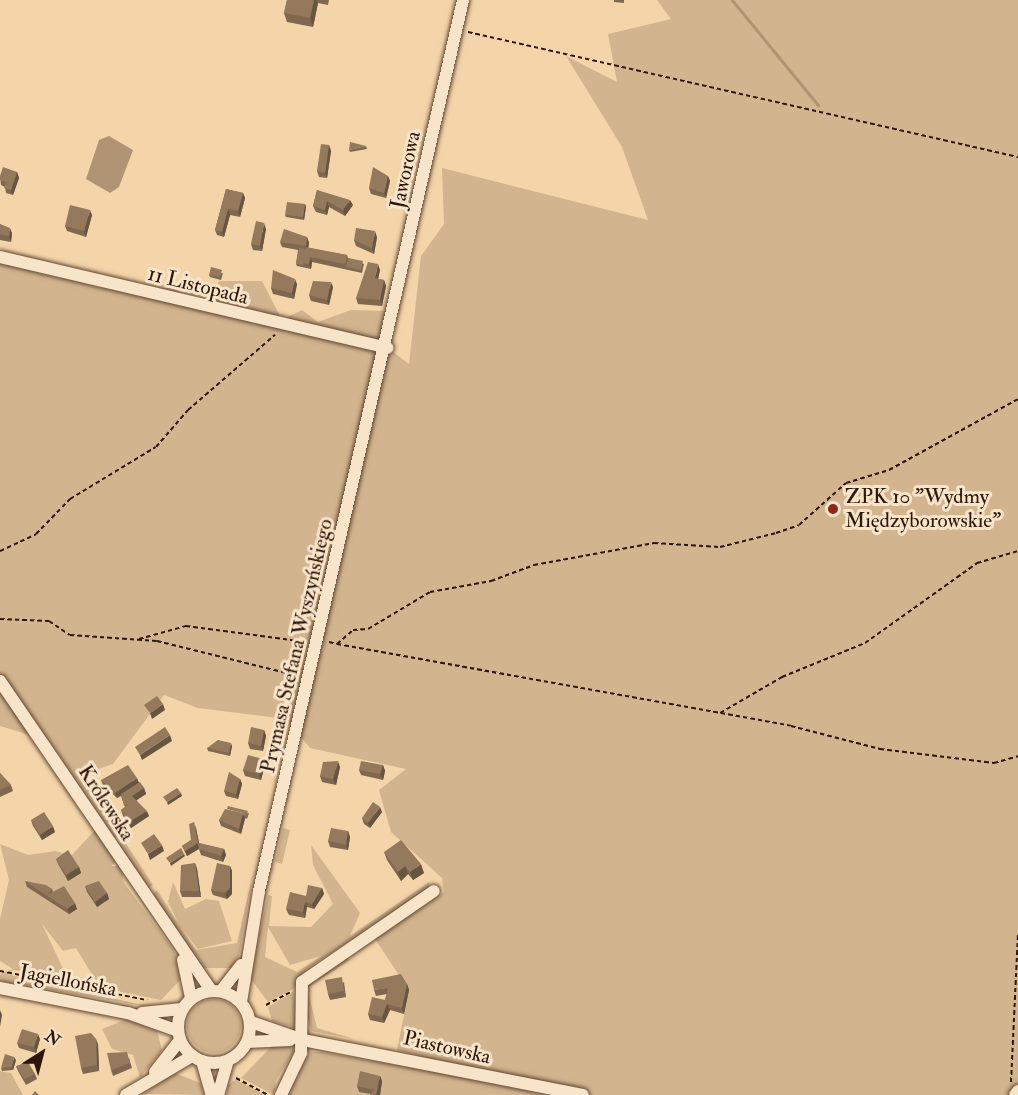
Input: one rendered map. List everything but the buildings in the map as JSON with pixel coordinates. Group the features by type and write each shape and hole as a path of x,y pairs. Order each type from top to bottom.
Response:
{"street":[{"name":"Jaworowa","path":"387,348 463,0"},
{"name":"11 Listopada","path":"0,256 284,327 387,348"},
{"name":"Prymasa Stefana Wyszyńskiego","path":"242,1002 247,953 387,348"},
{"name":"Królewska","path":"0,681 179,947 216,991"},
{"path":"281,1095 303,1040 299,987 319,967 434,891"},
{"name":"Królewska","path":"179,947 191,998"},
{"name":"Prymasa Stefana Wyszyńskiego","path":"216,991 247,953"},
{"name":"Jagiellońska","path":"0,988 128,1013 179,1036"},
{"path":"144,1083 179,1036 182,1009 191,998 216,991 242,1002 251,1022 247,1042 228,1061 218,1095"},
{"name":"Jagiellońska","path":"128,1013 182,1009"},
{"name":"Piastowska","path":"251,1022 303,1040 583,1095"},
{"path":"179,1036 197,1059 212,1095"},
{"name":"Piastowska","path":"247,1042 303,1040"},
{"path":"126,1095 144,1083 197,1059 228,1061"}],"path":[{"path":"457,29 1018,157"},
{"path":"0,551 36,534 70,499 156,447 188,410 284,327"},
{"path":"338,644 430,592 491,581 534,565 654,543 720,547 799,525 846,483 889,470 1018,399"},
{"path":"720,713 782,677 865,643 977,563 1018,550"},
{"path":"0,619 49,621 70,635 139,639 309,678"},
{"path":"139,639 186,626 299,643 318,639 720,713 901,752 994,763 1018,756"},
{"path":"1015,1090 1018,932"},
{"path":"0,970 151,1001"},
{"path":"266,1005 299,987"},
{"path":"236,1078 268,1095"}],"shaded area":[{"path":"657,0 1018,0 1018,1095 287,1095 310,1052 321,1052 554,1093 397,1050 409,990 375,939 444,892 442,878 391,832 379,790 406,769 310,748 286,719 198,708 164,695 113,764 81,775 120,835 113,839 50,741 0,726 0,261 100,288 171,288 208,304 219,281 262,281 282,320 302,310 318,322 351,310 387,311 393,352 409,364 421,256 444,224 442,168 648,220 622,147 566,56 617,82 608,34 671,19"},
{"path":"109,136 133,150 119,187 110,193 86,179 99,140"},
{"path":"97,828 118,860 111,866 121,866 124,883 173,949 183,974 180,980 161,1000 14,970 6,974 155,1008 0,981 0,974 13,969 0,961 0,919 9,880 0,844 28,855 56,851 71,856","holes":["42,924 63,951 76,948 97,983 68,979"]},
{"path":"283,828 290,830 282,864 275,862"},
{"path":"123,839 153,885 145,891 118,848"},
{"path":"311,845 360,913 350,936 429,882 429,888 307,969 293,989 268,1002 250,978 268,895 272,896 269,926 311,927 333,904 313,865","holes":["268,927 290,965 321,956 297,972 265,957"]},
{"path":"253,873 239,956 232,968 202,968 150,897 157,890 179,924 168,902 173,882 185,909 206,899 219,901 232,941 198,949 181,927 196,950 237,943"},
{"path":"345,956 350,960 307,988 317,1028 354,1039 311,1031 304,1000 307,983"},
{"path":"293,992 299,1025 297,1028 272,1021 268,1007"},
{"path":"214,999 224,1001 233,1007 239,1016 241,1026 239,1036 233,1045 224,1051 214,1053 204,1051 195,1045 189,1036 187,1026 189,1016 195,1007 204,1001"},
{"path":"127,1019 157,1031 162,1050 140,1078 133,1055 112,1049 102,1029"},
{"path":"273,1045 291,1046 294,1052 276,1080 274,1095 241,1078"},
{"path":"0,1071 11,1073 23,1095 0,1095"},
{"path":"175,1073 200,1083 204,1095 143,1094"},
{"path":"235,1080 266,1095 227,1095 228,1085"}],"waterway":[{"path":"732,0 818,105"}],"place":[{"name":"ZPK 10 \"Wydmy Międzyborowskie\"","path":"833,509"}]}
